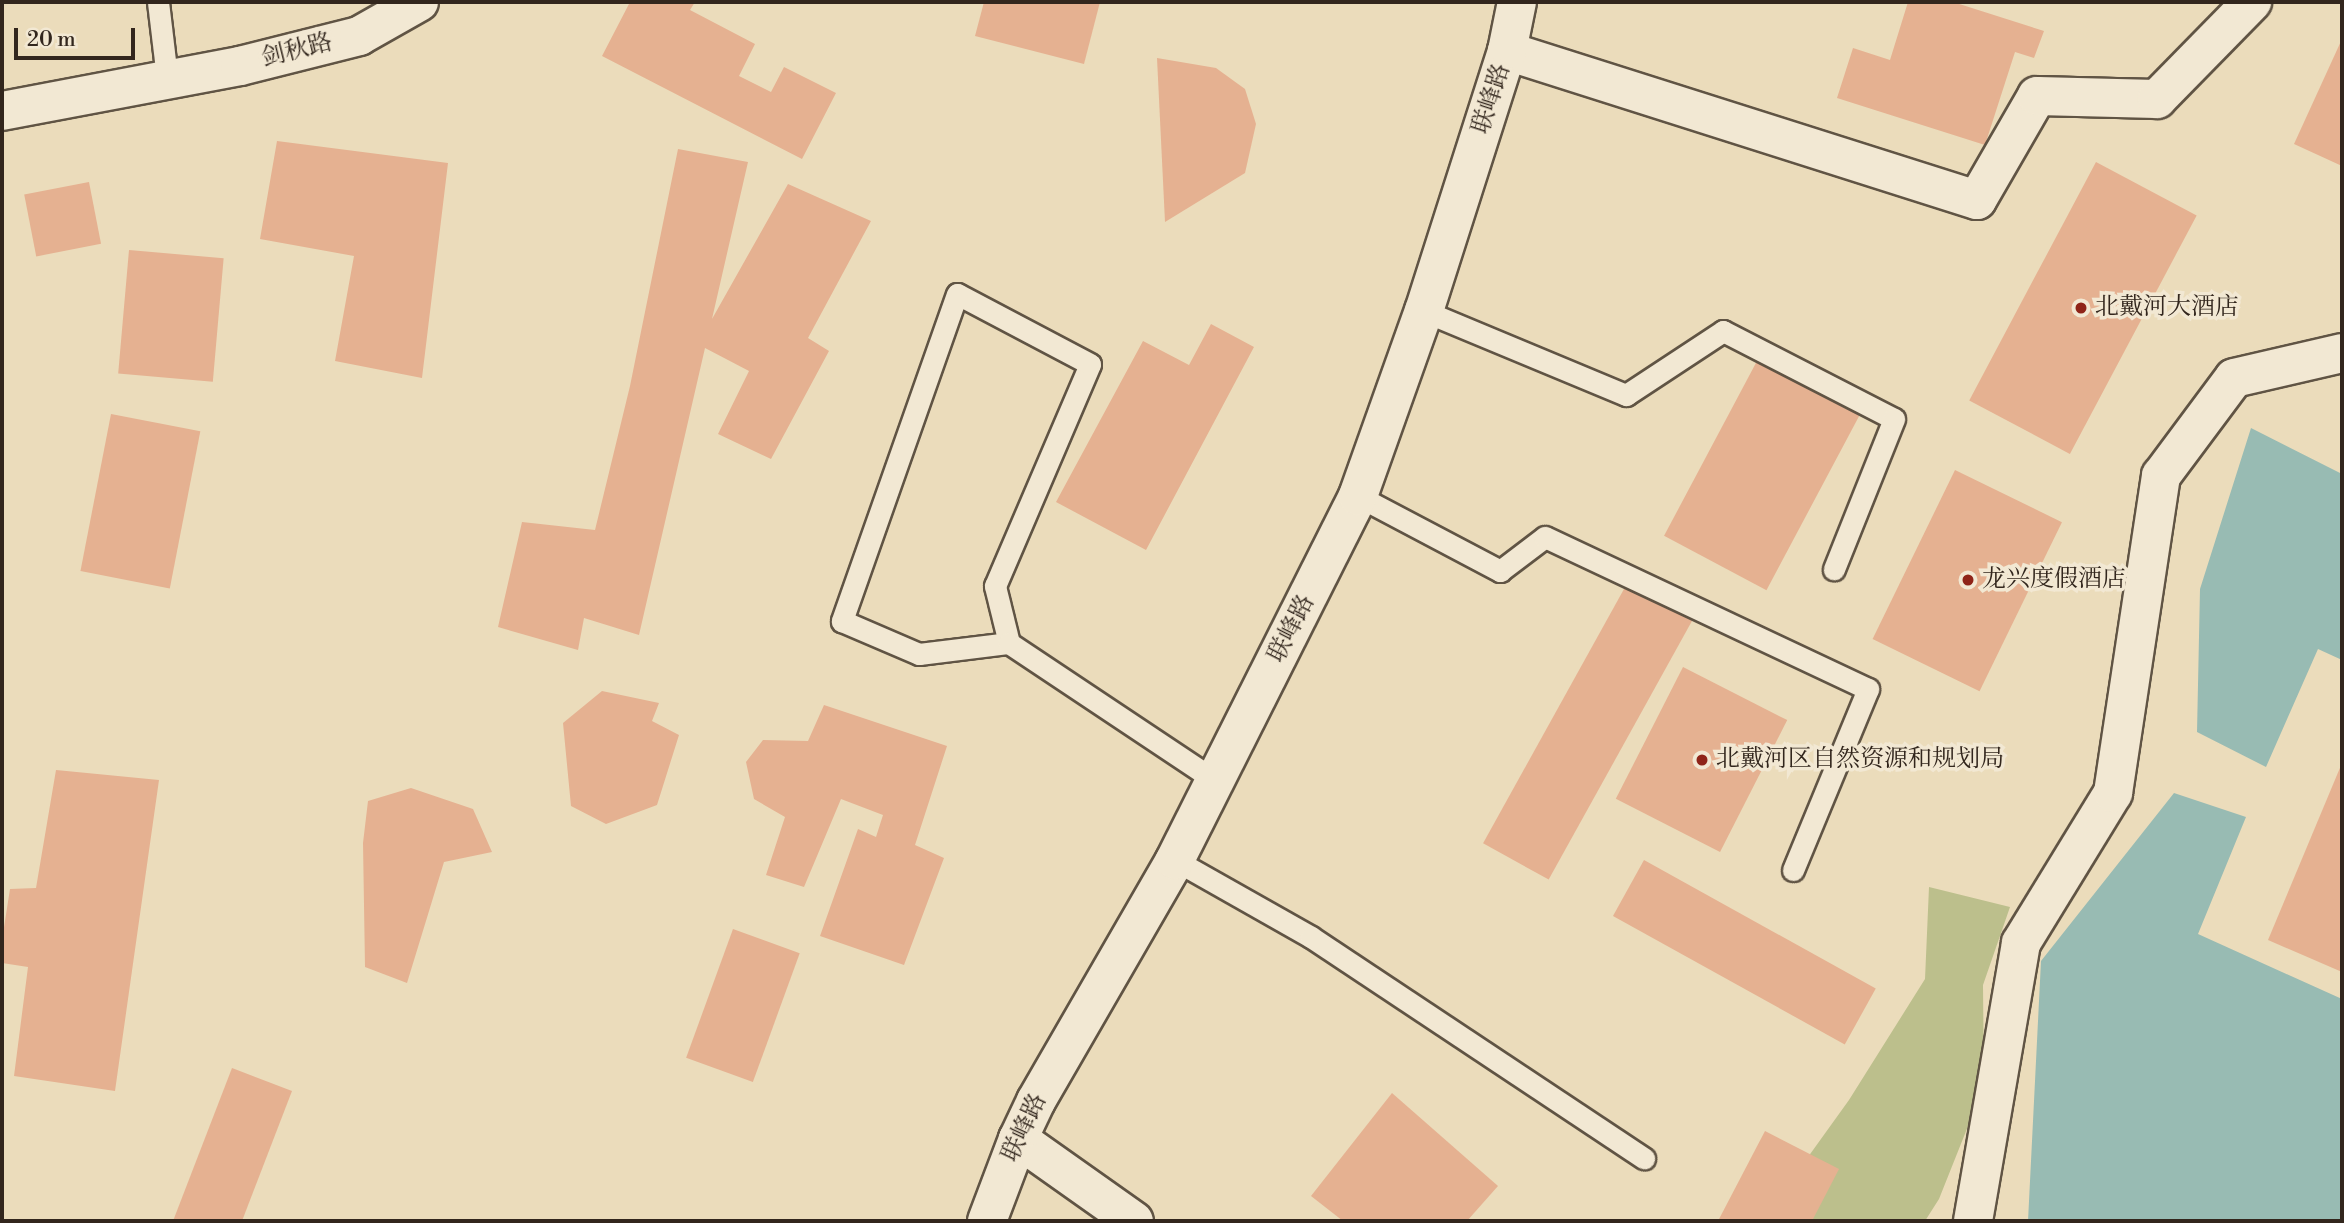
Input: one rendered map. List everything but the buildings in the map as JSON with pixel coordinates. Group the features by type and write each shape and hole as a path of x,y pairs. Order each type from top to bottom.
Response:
{"street":[{"name":"剑秋路","path":"2,111 240,66 359,36 419,2"},
{"name":"联峰路","path":"987,1221 1018,1139 1175,860 1358,496 1424,311 1507,51 1517,2"},
{"path":"1507,51 1977,200 2037,96 2157,99 2252,2"},
{"path":"1973,1221 2021,943 2113,793 2161,476 2234,378 2342,353"},
{"path":"1018,1139 1134,1221"}],"lane":[{"path":"158,2 167,78"},
{"path":"1009,643 995,586 1090,364 957,294 842,621 919,654 1009,643 1216,781"},
{"path":"1424,311 1626,395 1723,331 1894,419 1834,569"},
{"path":"1358,496 1500,571 1545,537 1868,689 1793,870"},
{"path":"1175,860 1311,937 1644,1158"}],"green space":[{"path":"1929,887 2010,907 1983,985 1984,1086 1939,1199 1925,1221 1762,1221 1849,1100 1925,979"}],"water":[{"path":"2251,428 2342,474 2342,660 2318,649 2266,767 2197,732 2200,589"},
{"path":"2174,793 2246,817 2198,934 2342,999 2342,1221 2028,1221 2041,961"}],"place":[{"name":"北戴河大酒店","path":"2081,308"},
{"name":"龙兴度假酒店","path":"1968,580"},
{"name":"北戴河区自然资源和规划局","path":"1702,760"}]}
